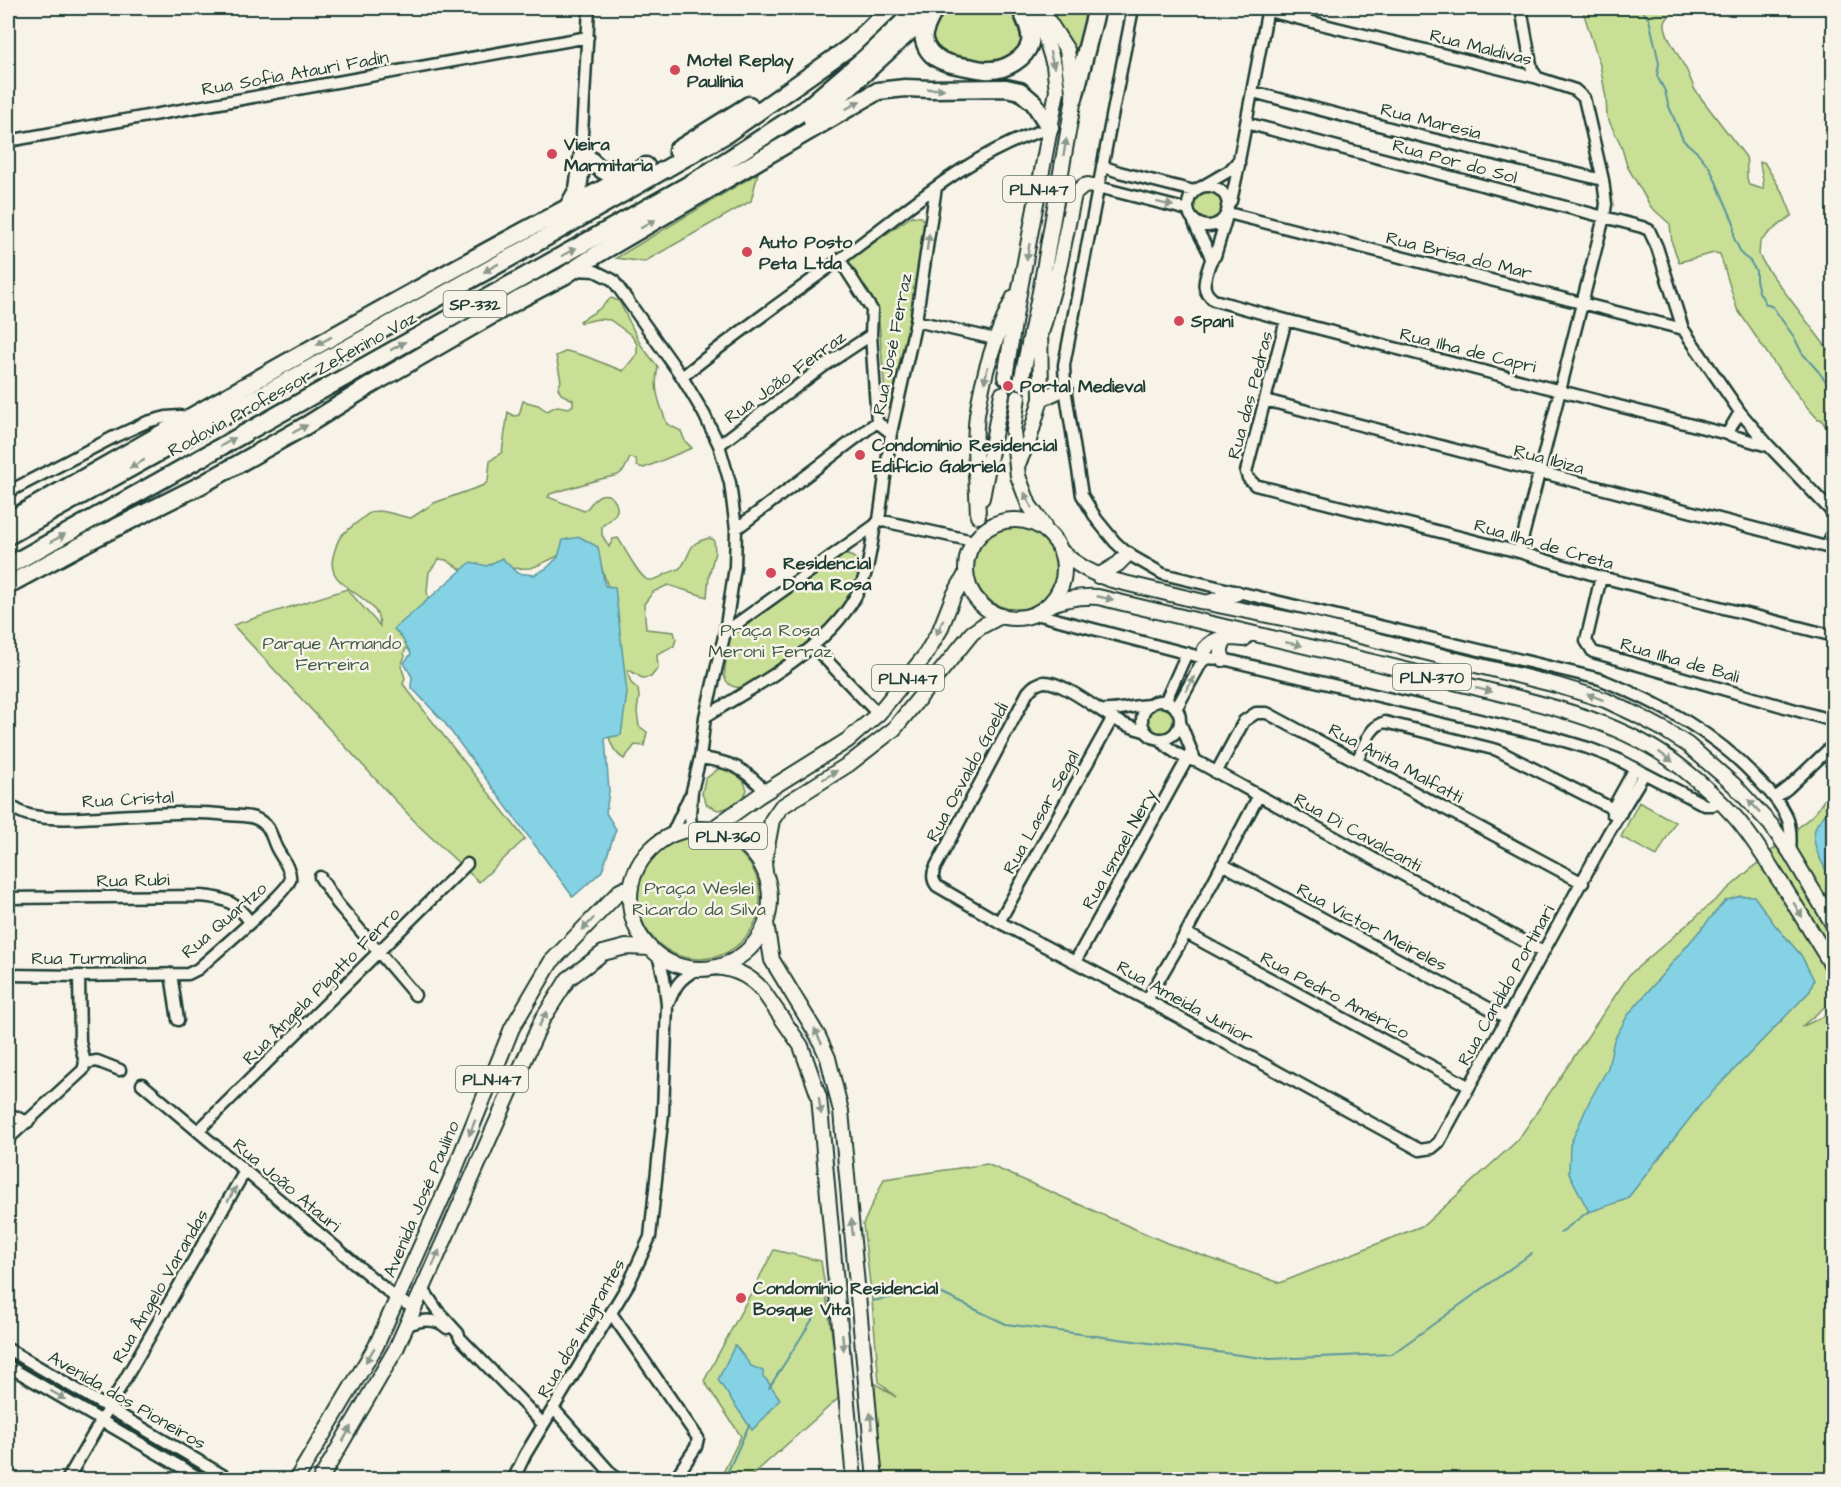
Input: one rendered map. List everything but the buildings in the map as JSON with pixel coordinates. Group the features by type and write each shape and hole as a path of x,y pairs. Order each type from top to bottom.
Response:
{"highway":[{"path":"8,521 337,333 666,156 794,76 828,51 875,8"},
{"name":"Rodovia Professor Zeferino Vaz","path":"8,536 524,250 725,135 850,47 891,8"},
{"path":"929,8 923,37 934,57 946,64 990,70 1005,67 1016,61 1030,43 1029,31 1020,8"},
{"path":"789,142 929,8"},
{"name":"Rodovia Professor Zeferino Vaz","path":"8,566 695,181 803,111 866,57 929,8"},
{"path":"1074,98 1097,8"},
{"path":"8,585 201,485 307,425 371,385 564,276 878,91 905,88 1006,88 1020,91 1034,103 1050,128"},
{"path":"584,153 606,173 619,174 666,156"},
{"path":"568,207 578,189 584,153"}],"main road":[{"name":"PLN-147","path":"1005,377 1058,91 1054,65 1043,30 1028,8"},
{"path":"1040,8 1066,50 1074,98"},
{"name":"PLN-147","path":"1021,382 1041,287 1074,98"},
{"path":"1039,344 1059,268 1074,194 1084,186 1098,187"},
{"path":"978,516 977,415 991,350 1021,282"},
{"path":"1017,466 1029,440 1041,399 1039,344 1041,287"},
{"path":"1041,399 1065,388"},
{"path":"1001,616 984,607 978,600 972,592 966,574 967,557 975,540 1002,394"},
{"path":"1018,398 1013,431 1018,476 1029,506 1047,530"},
{"path":"975,540 990,525 1009,519 1028,521 1047,530"},
{"name":"PLN-370","path":"1047,530 1062,551 1076,564 1098,576 1209,603 1312,624 1580,691 1635,714 1664,729 1713,765 1772,825 1833,926"},
{"name":"PLN-370","path":"1048,606 1058,594 1063,580 1065,566 1062,551"},
{"path":"1098,576 1118,564 1128,554"},
{"name":"PLN-147","path":"711,830 848,740 878,714 924,657 940,630 966,574"},
{"path":"1209,603 1238,593"},
{"name":"PLN-370","path":"1001,616 1019,618 1036,614 1061,600 1098,597 1529,701 1583,716 1610,727 1658,751 1720,801 1762,854 1833,969"},
{"name":"PLN-147","path":"766,877 764,863 772,820 781,807 849,764 894,729 972,633 1001,616"},
{"path":"1312,624 1329,634 1398,653 1410,657 1412,661 1407,667 1377,660 1366,660"},
{"path":"1223,659 1221,647 1229,637"},
{"path":"1204,658 1205,649 1217,639 1229,637 1252,641 1271,639"},
{"name":"PLN-360","path":"691,830 711,830 735,838 754,855 766,877 770,900 766,923 758,938 747,951 733,961 716,967 697,969 677,965 654,952 640,936 633,921 630,910 631,886 639,864 648,851 663,838 672,834 691,830"},
{"name":"Avenida José Paulino","path":"296,1479 376,1346 453,1174 512,1028 551,962 620,891 631,886"},
{"name":"PLN-360","path":"766,923 772,960 818,1036 828,1058 841,1111 875,1479"},
{"name":"Avenida José Paulino","path":"320,1479 396,1349 542,1020 568,979 603,953 626,947 654,952"},
{"name":"PLN-360","path":"716,967 740,973 757,983 801,1046 819,1097 854,1479"},
{"path":"488,1089 497,1089 506,1098"},
{"path":"357,1378 373,1388"}],"street":[{"path":"584,153 582,134 590,8"},
{"path":"1133,8 1064,365 1065,388 1083,495 1103,529 1128,554 1163,574 1600,679 1651,701 1696,727 1734,755 1775,798 1789,822 1790,852"},
{"path":"1521,8 1532,70 1538,78"},
{"path":"1098,187 1142,198 1191,215 1202,225 1217,223 1231,201 1268,9"},
{"name":"Rua Maldivas","path":"1268,9 1538,78 1575,90 1581,94 1586,103 1603,180"},
{"name":"Rua Sofia Atauri Fadin","path":"8,141 588,37"},
{"name":"Rua Maresia","path":"1253,92 1424,137 1603,180"},
{"name":"Rua Por do Sol","path":"1246,123 1649,230 1683,329"},
{"path":"682,377 936,187 981,156 1025,135 1050,128"},
{"path":"1211,259 1209,250 1195,226 1188,200 1198,189 1229,171 1239,160"},
{"path":"1102,166 1147,180 1198,189 1213,186 1222,192 1227,201 1226,219 1215,256 1211,259"},
{"path":"1142,198 1148,190 1147,180"},
{"path":"1519,552 1604,217 1606,204 1603,180"},
{"name":"Rua José Ferraz","path":"705,717 813,647 849,608 866,574 891,433 916,321 936,187"},
{"name":"Rua Brisa do Mar","path":"1226,211 1683,329"},
{"name":"Rua Ilha de Capri","path":"1211,259 1203,284 1205,291 1214,300 1286,321 1769,446"},
{"path":"840,260 872,310 870,336 877,422 891,433"},
{"path":"574,270 595,271 613,280 682,377 704,414 719,445 730,483 736,529 735,567 726,632 705,717 700,758 692,791 691,830"},
{"path":"916,321 995,339"},
{"name":"Rua das Pedras","path":"1248,478 1246,472 1286,321"},
{"path":"1683,329 1740,412 1833,514"},
{"name":"Rua João Ferraz","path":"719,445 824,366 870,336"},
{"name":"Rua Ibiza","path":"1265,400 1830,548 1833,531"},
{"path":"1727,434 1740,412"},
{"path":"8,492 147,422 166,417 189,418"},
{"path":"736,529 877,422"},
{"name":"Rua Ilha de Creta","path":"1248,478 1260,487 1519,552 1601,577 1833,636"},
{"path":"726,632 877,522 975,540"},
{"name":"Rua Ilha de Bali","path":"1601,577 1586,641 1593,652 1833,721"},
{"path":"1036,614 1204,658 1223,659 1551,737 1617,759 1706,805 1713,805 1720,801"},
{"path":"813,647 878,714"},
{"path":"1164,702 1187,653"},
{"path":"1176,709 1204,658"},
{"name":"Rua Osvaldo Goeldi","path":"932,877 934,868 1028,692 1035,685 1044,682 1052,683 1100,710"},
{"path":"1180,722 1173,735 1159,740 1148,735 1144,730 1142,719 1146,709 1159,701 1176,709 1192,758"},
{"path":"1100,710 1115,711 1139,705 1150,705"},
{"path":"1100,710 1133,728 1144,730"},
{"name":"Rua Anita Malfatti","path":"1216,773 1244,721 1259,712 1270,714 1583,883"},
{"name":"Rua Lasar Segal","path":"999,922 1112,718"},
{"path":"1357,761 1374,727 1385,722 1497,750 1617,810"},
{"name":"Rua Di Cavalcanti","path":"1159,740 1167,748 1192,758 1258,797 1543,952"},
{"path":"1775,798 1833,744"},
{"path":"700,758 737,766 750,775 766,792"},
{"name":"Rua Ismael Nery","path":"1075,962 1192,758"},
{"name":"Rua Candido Portinari","path":"1426,1150 1439,1142 1468,1086 1583,883 1609,832 1617,810 1640,771"},
{"path":"672,834 692,791"},
{"path":"1147,1000 1186,933 1258,797"},
{"name":"Rua Cristal","path":"9,809 38,817 63,819 205,812 255,818"},
{"name":"Rua Quartzo","path":"171,974 188,974 198,969 284,890 290,880 289,869 282,859 269,828 255,818"},
{"name":"Rua Ângela Pigatto Ferro","path":"198,1131 467,864"},
{"name":"Rua Victor Meireles","path":"1222,864 1507,1018"},
{"path":"320,877 337,903 415,995"},
{"name":"Rua Ameida Junior","path":"932,877 937,886 999,922 1147,1000 1414,1148 1426,1150"},
{"name":"Rua Rubi","path":"8,898 217,897 240,908 250,922"},
{"name":"Rua Pedro Américo","path":"1186,933 1468,1086"},
{"name":"Rua dos Imigrantes","path":"513,1479 543,1424 629,1283 650,1237 663,1113 668,1005 664,978 654,952"},
{"name":"Rua dos Imigrantes","path":"668,1005 675,986 683,977 697,969"},
{"path":"171,974 178,1020"},
{"name":"Rua Turmalina","path":"8,975 171,974"},
{"path":"8,1139 83,1070 85,1063 80,1042 79,976"},
{"path":"85,1063 97,1061 120,1071"},
{"name":"Rua João Atauri","path":"142,1084 397,1299 414,1308"},
{"path":"8,1114 28,1122"},
{"name":"Rua Ângelo Varandas","path":"67,1479 245,1171"},
{"path":"423,1289 460,1338 543,1424"},
{"path":"611,1313 698,1438 696,1447 674,1479"},
{"path":"406,1326 432,1320 441,1322 460,1338"},
{"name":"Avenida dos Pioneiros","path":"8,1349 231,1479"},
{"name":"Avenida dos Pioneiros","path":"8,1366 203,1479"},
{"path":"553,1408 616,1479"},
{"path":"180,1466 187,1454"}],"green space":[{"path":"936,8 1013,8 1021,26 1020,45 1000,64 953,61 942,55 931,40"},
{"path":"1044,8 1089,8 1076,74"},
{"path":"1582,8 1679,8 1668,17 1665,27 1695,90 1746,157 1749,185 1763,189 1760,162 1764,162 1784,195 1792,215 1760,242 1759,255 1833,356 1833,435 1821,419 1818,419 1807,407 1778,369 1737,309 1720,254 1714,253 1679,262 1672,243 1670,224 1651,207 1627,166 1621,145 1607,117 1600,65"},
{"path":"758,173 751,201 644,262 616,258"},
{"path":"1208,191 1219,195 1223,206 1219,217 1208,221 1197,217 1193,206 1197,195"},
{"path":"912,216 921,217 926,223 920,279 893,406 888,409 878,309 848,264 851,259"},
{"name":"Parque Armando Ferreira","path":"611,298 619,301 641,345 658,367 657,390 667,424 681,431 685,441 692,448 644,468 637,466 636,459 630,458 624,470 618,475 550,494 548,497 584,511 598,496 611,497 616,503 617,510 613,517 602,526 602,535 609,547 613,539 618,538 636,568 648,580 680,568 697,542 710,538 714,540 715,552 707,597 668,585 653,592 644,604 646,629 674,632 676,639 674,646 657,654 658,668 651,677 642,678 629,670 631,683 638,689 639,726 647,732 644,746 635,745 624,759 614,750 609,737 615,608 598,557 580,545 531,568 462,570 446,560 439,559 429,572 427,591 429,604 404,653 401,666 405,678 403,684 525,839 479,882 419,826 233,625 347,589 380,626 377,614 371,605 336,576 332,566 340,538 366,515 375,511 411,518 434,503 484,485 488,481 490,461 502,452 508,412 514,416 519,415 523,401 538,405 547,411 557,406 569,408 573,405 573,400 561,394 558,388 561,381 556,356 567,351 623,371 637,354 637,344 631,335 610,320 598,319 581,323 580,321 598,310"},
{"path":"1016,523 1040,530 1052,542 1059,566 1052,590 1040,602 1016,609 992,602 980,590 973,566 980,542 992,530"},
{"name":"Praça Rosa Meroni Ferraz","path":"843,555 852,556 856,560 860,573 849,598 830,623 795,654 751,683 733,687 728,683 724,676 729,640 733,635"},
{"path":"1161,706 1171,710 1175,720 1171,730 1161,734 1151,730 1147,720 1151,710"},
{"path":"721,767 738,774 747,790 736,804 718,810 707,805 702,794 705,779"},
{"path":"1833,787 1833,1000 1801,1027 1833,1012 1833,1479 875,1479 867,1378 896,1397 879,1382 863,1224 884,1179 987,1164 1167,1243 1280,1283 1424,1225 1518,1140 1629,975 1815,813"},
{"path":"1639,802 1675,822 1657,856 1621,837"},
{"name":"Praça Weslei Ricardo da Silva","path":"699,837 722,842 733,847 742,855 750,864 755,875 760,898 755,921 750,932 742,941 733,949 722,954 699,959 676,954 665,949 656,941 648,932 643,921 638,898 643,875 648,864 656,855 665,847 676,842"},
{"path":"774,1250 821,1261 841,1396 748,1479 720,1479 741,1436 704,1381"}],"water":[{"path":"580,537 598,547 605,586 615,587 627,693 621,735 605,738 609,791 606,813 616,829 602,871 573,897 444,722 411,687 412,677 404,663 411,654 394,629 471,562 487,566 502,558 517,573 534,575 547,568 558,557 563,540"},
{"path":"1833,806 1833,883 1818,855 1814,831 1817,824"},
{"path":"1740,896 1754,896 1801,955 1814,980 1810,991 1701,1104 1627,1199 1589,1212 1569,1173 1570,1145 1590,1100 1608,1068 1614,1040 1628,1015 1725,901"},
{"path":"735,1345 751,1366 763,1371 763,1377 780,1399 752,1430 718,1380"}],"waterway":[{"path":"1642,8 1649,19 1659,63 1657,76 1683,140 1710,168 1734,223 1734,238 1742,255 1750,261 1756,271 1759,292 1766,304 1773,307 1802,353 1834,392"},
{"path":"1560,1233 1589,1211"},
{"path":"872,1301 934,1290 1006,1324 1270,1359 1392,1354 1532,1253"},
{"path":"769,1388 817,1312"},
{"path":"724,1480 749,1425"}],"place":[{"name":"Motel Replay Paulínia","path":"675,70"},
{"name":"Vieira Marmitaria","path":"552,154"},
{"name":"Auto Posto Peta Ltda","path":"747,252"},
{"name":"Spani","path":"1179,321"},
{"name":"Portal Medieval","path":"1008,386"},
{"name":"Condomínio Residencial Edifício Gabriela","path":"860,455"},
{"name":"Residencial Dona Rosa","path":"771,573"},
{"name":"Condomínio Residencial Bosque Vita","path":"741,1298"}]}
